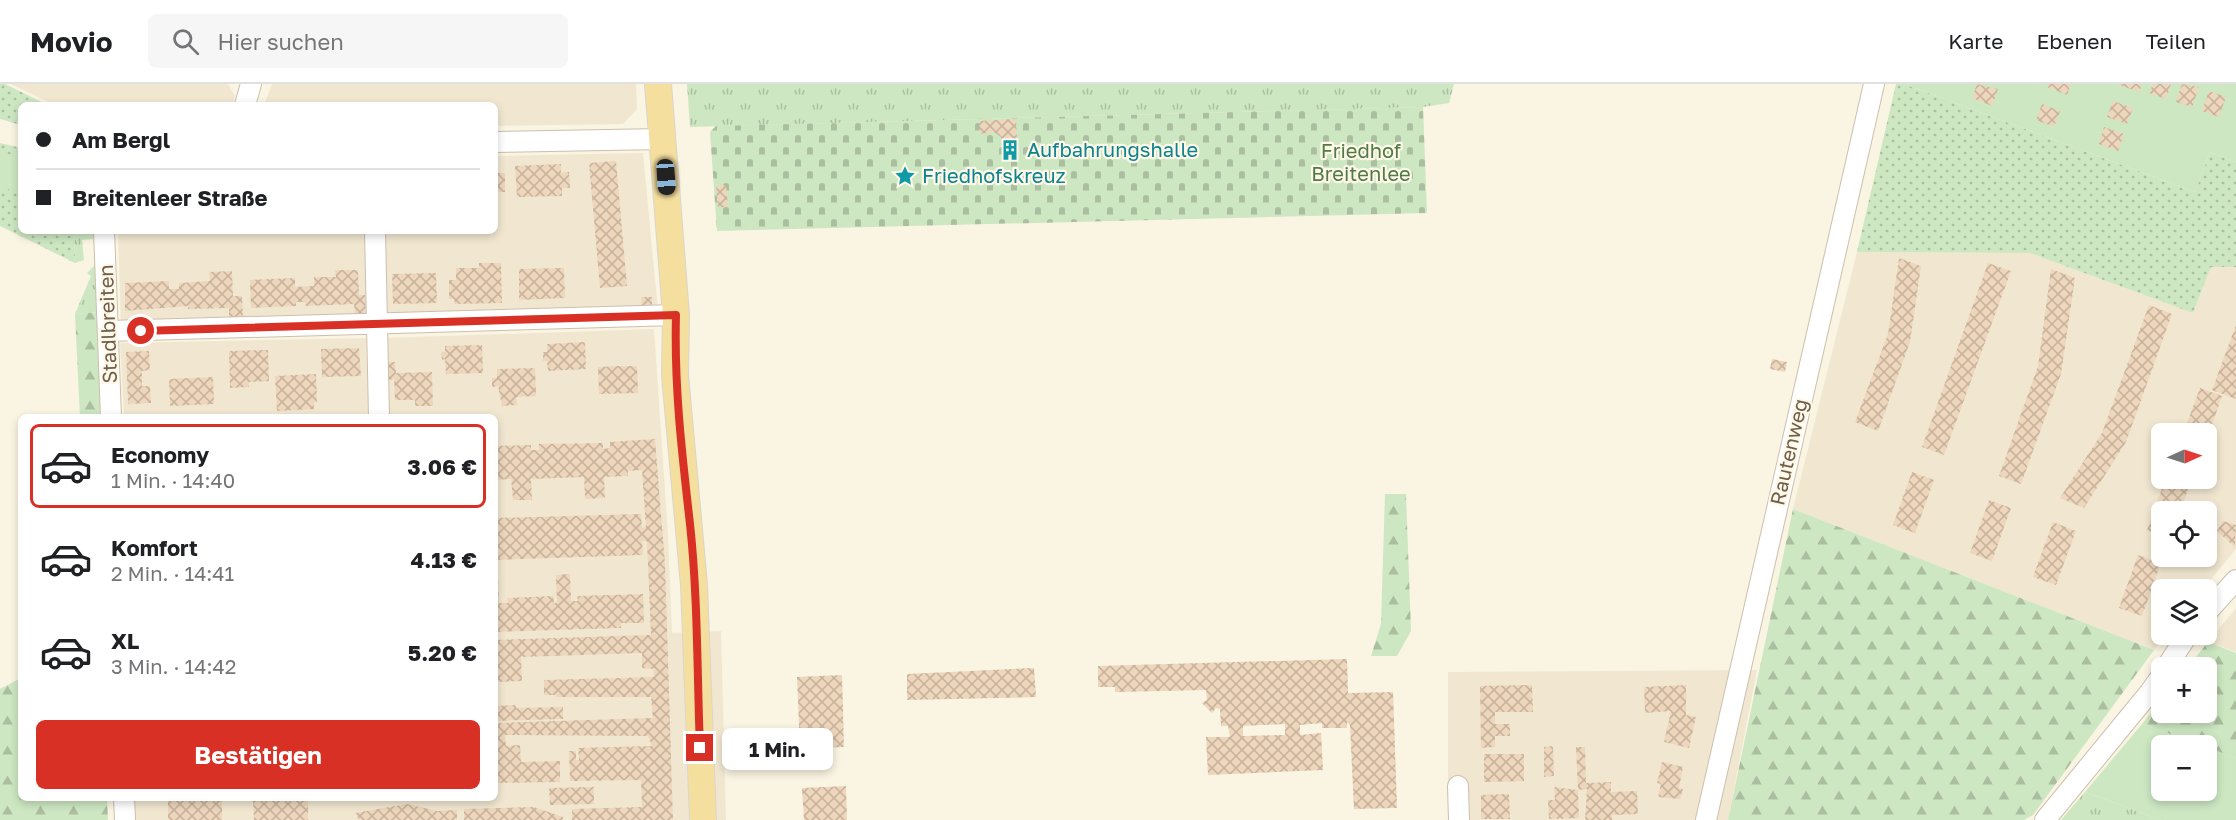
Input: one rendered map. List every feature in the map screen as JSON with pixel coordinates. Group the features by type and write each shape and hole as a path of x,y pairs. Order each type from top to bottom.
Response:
{"main road":[{"path":"658,84 676,315 675,375 693,573 703,820"}],"street":[{"path":"246,102 251,84"},
{"name":"Rautenweg","path":"1706,820 1874,84"},
{"path":"498,142 663,139"},
{"name":"Stadlbreiten","path":"104,234 111,414"},
{"path":"375,234 380,414"},
{"path":"108,331 676,315"},
{"path":"2217,601 2236,580"},
{"path":"2045,820 2151,691"},
{"path":"1458,786 1460,820"},
{"path":"124,801 125,820"}],"shaded area":[{"path":"11,84 228,84 235,96 233,102 48,102"},
{"path":"272,84 636,84 637,109 623,124 498,126 498,102 265,102"},
{"path":"643,153 658,311 383,316 380,234 498,234 498,156"},
{"path":"118,234 367,234 372,318 121,326"},
{"path":"1857,252 2030,253 2193,313 2211,267 2236,267 2236,549 2211,579 2151,579 2151,645 2158,645 2154,650 1793,509"},
{"path":"654,329 668,534 672,633 721,631 726,820 135,820 134,801 498,801 498,414 389,414 387,338"},
{"path":"366,338 369,414 124,414 120,343"},
{"path":"2236,608 2236,652 2216,645 2217,631"},
{"path":"1757,670 1728,820 1448,820 1448,672"}],"green space":[{"path":"0,84 5,84 42,102 18,102 18,124 0,119"},
{"path":"687,84 1454,84 1449,103 1423,107 690,127"},
{"path":"1896,84 1904,84 2195,192 2210,152 2236,162 2236,267 2211,267 2193,313 2030,253 1857,252"},
{"path":"1904,84 2236,84 2236,162 2210,152 2195,192"},
{"name":"Friedhof Breitenlee","path":"1423,107 1427,213 717,231 710,132 716,126"},
{"path":"0,143 18,147 18,234 74,234 75,263 0,226"},
{"path":"0,151 18,157 18,193 0,186"},
{"path":"74,234 94,234 94,239 82,240 84,260 75,263"},
{"path":"97,263 100,312 75,314 91,276 87,273"},
{"path":"100,312 102,414 80,414 75,314"},
{"path":"1385,494 1406,494 1411,631 1397,656 1371,656 1381,624"},
{"path":"1793,509 2154,650 2033,815 2024,820 1728,820"},
{"path":"2206,645 2216,645 2236,653 2236,758 2217,751 2217,735 2172,735 2142,724 2151,713 2151,723 2217,723 2217,657 2196,657"},
{"path":"18,680 18,801 107,801 108,820 0,820 0,689"},
{"path":"2142,724 2173,735 2151,735 2151,801 2217,801 2217,751 2236,758 2236,820 2161,820 2085,792"},
{"path":"2085,792 2161,820 2061,820"}],"building":[{"path":"1977,84 1998,89 1992,106 1972,98"},
{"path":"2048,84 2071,84 2067,95 2047,87"},
{"path":"2117,84 2142,84 2139,92"},
{"path":"2153,84 2171,84 2166,99 2149,93"},
{"path":"2182,84 2199,87 2192,107 2176,102"},
{"path":"2209,91 2226,97 2219,117 2202,111"},
{"path":"2113,101 2133,108 2127,124 2107,117"},
{"path":"2042,104 2060,111 2054,127 2036,120"},
{"name":"Aufbahrungshalle","path":"1016,119 1018,161 1003,161 1001,137 994,132 980,134 979,121"},
{"path":"2104,127 2124,134 2118,151 2099,144"},
{"path":"616,161 627,286 600,288 589,163"},
{"path":"561,164 561,173 569,172 570,188 562,188 562,196 517,197 515,166"},
{"path":"498,173 505,173 505,192 498,192"},
{"path":"726,185 728,207 718,207 716,186"},
{"path":"1899,258 1921,266 1910,342 1878,431 1855,422 1888,334"},
{"path":"479,263 501,263 502,303 455,304 454,299 449,299 449,280 456,280 456,268 479,268"},
{"path":"1988,263 2011,271 1944,455 1922,447"},
{"path":"564,268 565,298 519,300 519,269"},
{"path":"2051,269 2075,278 2061,374 2021,484 1999,476 2038,366"},
{"path":"335,270 358,270 359,295 365,295 366,314 355,315 354,304 306,306 305,302 296,302 296,306 251,308 250,280 295,278 295,287 314,286 314,277 336,277"},
{"path":"232,271 233,296 242,296 243,317 229,318 229,308 188,309 188,306 125,311 125,283 169,281 169,289 179,289 179,283 210,281 209,272"},
{"path":"436,273 437,303 393,304 392,274"},
{"path":"641,297 652,297 652,309 642,310"},
{"path":"2149,305 2172,314 2126,442 2084,508 2060,498 2102,433"},
{"path":"2236,325 2236,399 2212,390"},
{"path":"585,342 586,369 548,371 547,361 543,361 543,352 547,352 547,344"},
{"path":"482,345 483,373 446,374 445,359 442,360 441,352 445,352 445,346"},
{"path":"359,348 361,376 322,377 321,349"},
{"path":"268,350 269,381 249,382 249,387 230,388 229,351"},
{"path":"149,351 150,370 142,371 142,386 150,386 151,403 128,404 126,352"},
{"path":"1772,359 1787,362 1785,372 1770,369"},
{"path":"387,362 395,362 396,373 432,372 433,406 415,406 415,400 395,400 394,379 388,380"},
{"path":"637,366 638,393 599,394 598,367"},
{"path":"535,368 536,396 516,397 517,405 502,406 498,386 492,387 492,378 497,378 497,369"},
{"path":"316,374 317,402 314,402 314,409 277,411 275,376"},
{"path":"213,377 214,404 170,406 169,379"},
{"path":"2200,388 2222,396 2213,423 2187,423"},
{"path":"655,439 665,564 673,820 572,820 572,809 642,807 641,780 570,781 569,751 576,751 576,760 579,760 578,748 652,746 648,736 505,735 506,746 520,745 521,762 560,761 560,782 498,783 498,723 653,718 651,697 544,695 544,680 654,677 654,669 642,668 642,653 521,657 522,681 498,682 498,640 651,635 647,541 642,541 643,555 498,560 498,518 641,514 642,528 646,527 642,470 628,471 628,476 604,477 605,498 585,499 584,477 531,479 532,500 513,500 511,479 498,480 498,446 531,445 531,450 539,450 539,444 603,443 603,449 610,448 610,442"},
{"path":"1912,472 1934,480 1915,533 1893,525"},
{"path":"2162,489 2188,489 2184,501 2158,501"},
{"path":"1989,500 2011,508 1992,561 1970,553"},
{"path":"2151,519 2151,531 2147,530"},
{"path":"2223,521 2236,525 2235,547 2217,531"},
{"path":"2053,522 2076,531 2056,585 2033,577"},
{"path":"2138,555 2151,560 2151,567 2160,567 2155,579 2151,579 2151,591 2142,616 2119,608"},
{"path":"570,574 571,601 578,601 577,596 643,594 644,623 621,623 621,628 498,632 498,576 499,603 508,603 507,598 553,596 554,603 557,603 556,575"},
{"path":"1347,659 1348,693 1393,692 1397,808 1354,809 1350,725 1347,722 1347,728 1322,728 1322,723 1300,725 1300,735 1321,733 1323,770 1208,775 1206,737 1230,737 1228,726 1221,726 1220,709 1216,708 1212,713 1202,703 1207,700 1206,690 1115,692 1115,687 1098,687 1098,666","holes":["1285,724 1285,735 1243,736 1243,726"]},
{"path":"1034,668 1036,697 907,700 907,674"},
{"path":"842,675 844,747 800,749 797,677"},
{"path":"1532,685 1533,712 1495,712 1495,724 1510,724 1510,736 1495,736 1495,747 1481,748 1480,686"},
{"path":"1686,685 1686,715 1696,717 1689,748 1664,742 1671,711 1645,713 1644,687"},
{"path":"516,705 516,708 563,707 563,719 498,721 498,706"},
{"path":"1553,746 1554,776 1544,777 1544,747"},
{"path":"1576,747 1585,747 1586,783 1611,782 1611,792 1637,791 1638,814 1612,815 1612,820 1585,820 1587,789 1578,790"},
{"path":"735,751 743,751 743,764 736,765"},
{"path":"1484,754 1524,754 1524,781 1484,782"},
{"path":"1662,762 1683,767 1679,788 1683,789 1680,799 1658,797 1661,784 1657,783"},
{"path":"846,786 847,820 804,820 802,788"},
{"path":"594,787 594,804 550,805 549,788"},
{"path":"1554,787 1578,790 1579,818 1549,819 1548,800 1555,800"},
{"path":"1509,794 1510,819 1481,819 1481,795"},
{"path":"168,801 222,801 222,820 168,820"},
{"path":"253,801 308,801 308,820 254,820"},
{"path":"407,804 437,811 457,810 457,820 359,820 355,813"},
{"path":"534,807 563,817 563,820 464,820 464,809"}],"place":[{"name":"Aufbahrungshalle","path":"1010,150"},
{"name":"Friedhofskreuz","path":"905,176"}],"route":[{"path":"141,331 676,315 675,375 683,481 690,525 700,748"}]}
